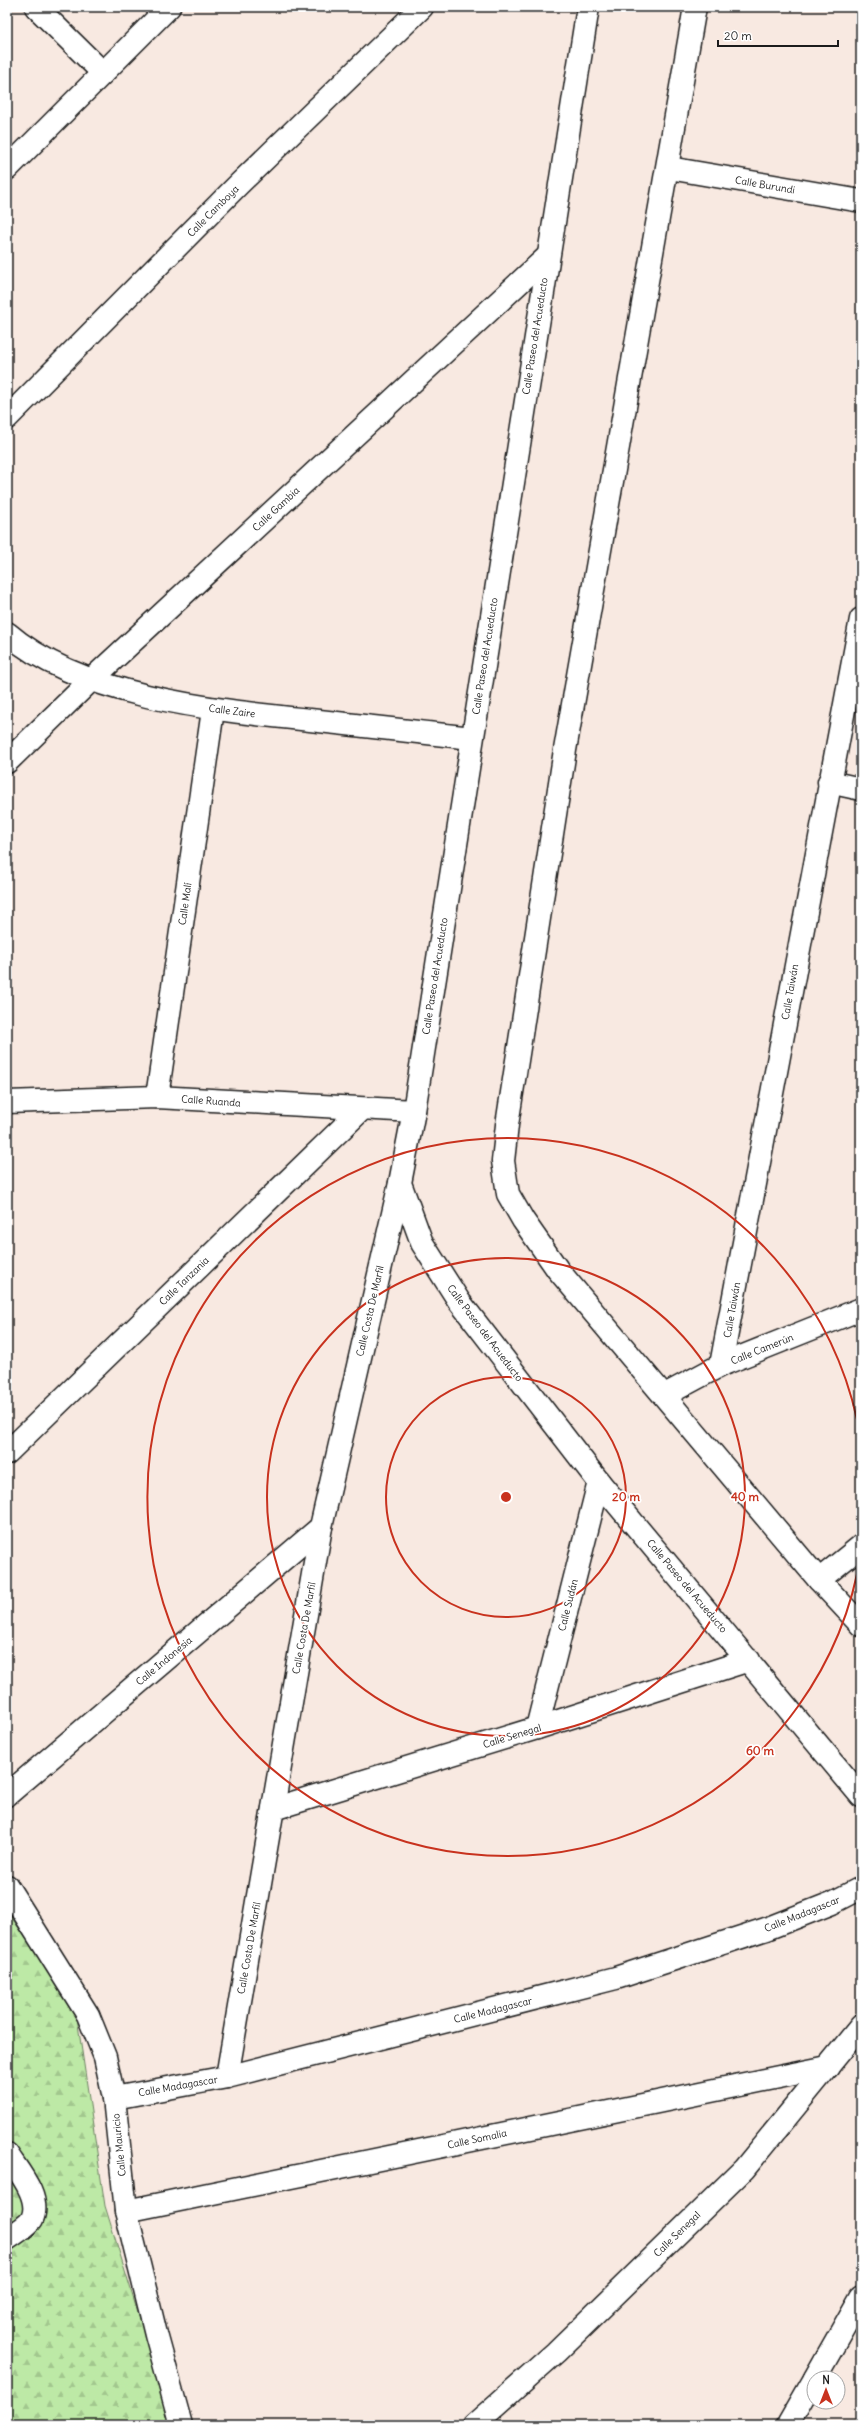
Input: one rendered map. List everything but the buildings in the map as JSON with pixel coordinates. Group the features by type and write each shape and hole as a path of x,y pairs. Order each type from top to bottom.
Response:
{"street":[{"path":"36,7 103,73"},
{"path":"7,169 169,7"},
{"name":"Calle Camboya","path":"7,418 239,184 422,7"},
{"name":"Calle Paseo del Acueducto","path":"588,7 547,257 414,1111 400,1183 422,1243 459,1301 599,1482 861,1796"},
{"path":"695,7 669,168 563,757 512,1085 503,1161 508,1194 523,1220 558,1270 665,1395 819,1580 861,1625"},
{"name":"Calle Burundi","path":"669,168 861,201"},
{"name":"Calle Gambia","path":"7,762 90,681 547,257"},
{"name":"Calle Taiwán","path":"721,1365 829,782 861,619"},
{"name":"Calle Zaire","path":"7,633 24,648 90,681 213,710 472,738"},
{"name":"Calle Malí","path":"158,1097 213,710"},
{"path":"829,782 861,789"},
{"name":"Calle Ruanda","path":"12,1107 158,1097 361,1110 414,1111"},
{"name":"Calle Tanzania","path":"7,1453 361,1110"},
{"name":"Calle Costa De Marfil","path":"227,2077 322,1527 400,1183"},
{"name":"Calle Camerún","path":"665,1395 721,1365 861,1309"},
{"name":"Calle Sudán","path":"537,1728 599,1482"},
{"name":"Calle Indonesia","path":"7,1795 322,1527"},
{"path":"819,1580 861,1546"},
{"name":"Calle Senegal","path":"273,1809 537,1728 749,1660"},
{"name":"Calle Mauricio","path":"7,1886 88,2015 105,2057 114,2098 126,2211 156,2334 181,2425"},
{"name":"Calle Madagascar","path":"114,2098 227,2077 616,1978 766,1929 832,1903 861,1888"},
{"name":"Calle Senegal","path":"474,2425 556,2352 744,2169 861,2026"},
{"name":"Calle Somalia","path":"126,2211 828,2066"},
{"path":"7,2154 33,2196 35,2207 31,2220 7,2239"},
{"path":"820,2370 861,2297"},
{"path":"788,2425 806,2394"}],"green space":[{"path":"7,1911 76,2011 105,2206 173,2425 7,2425"}]}
